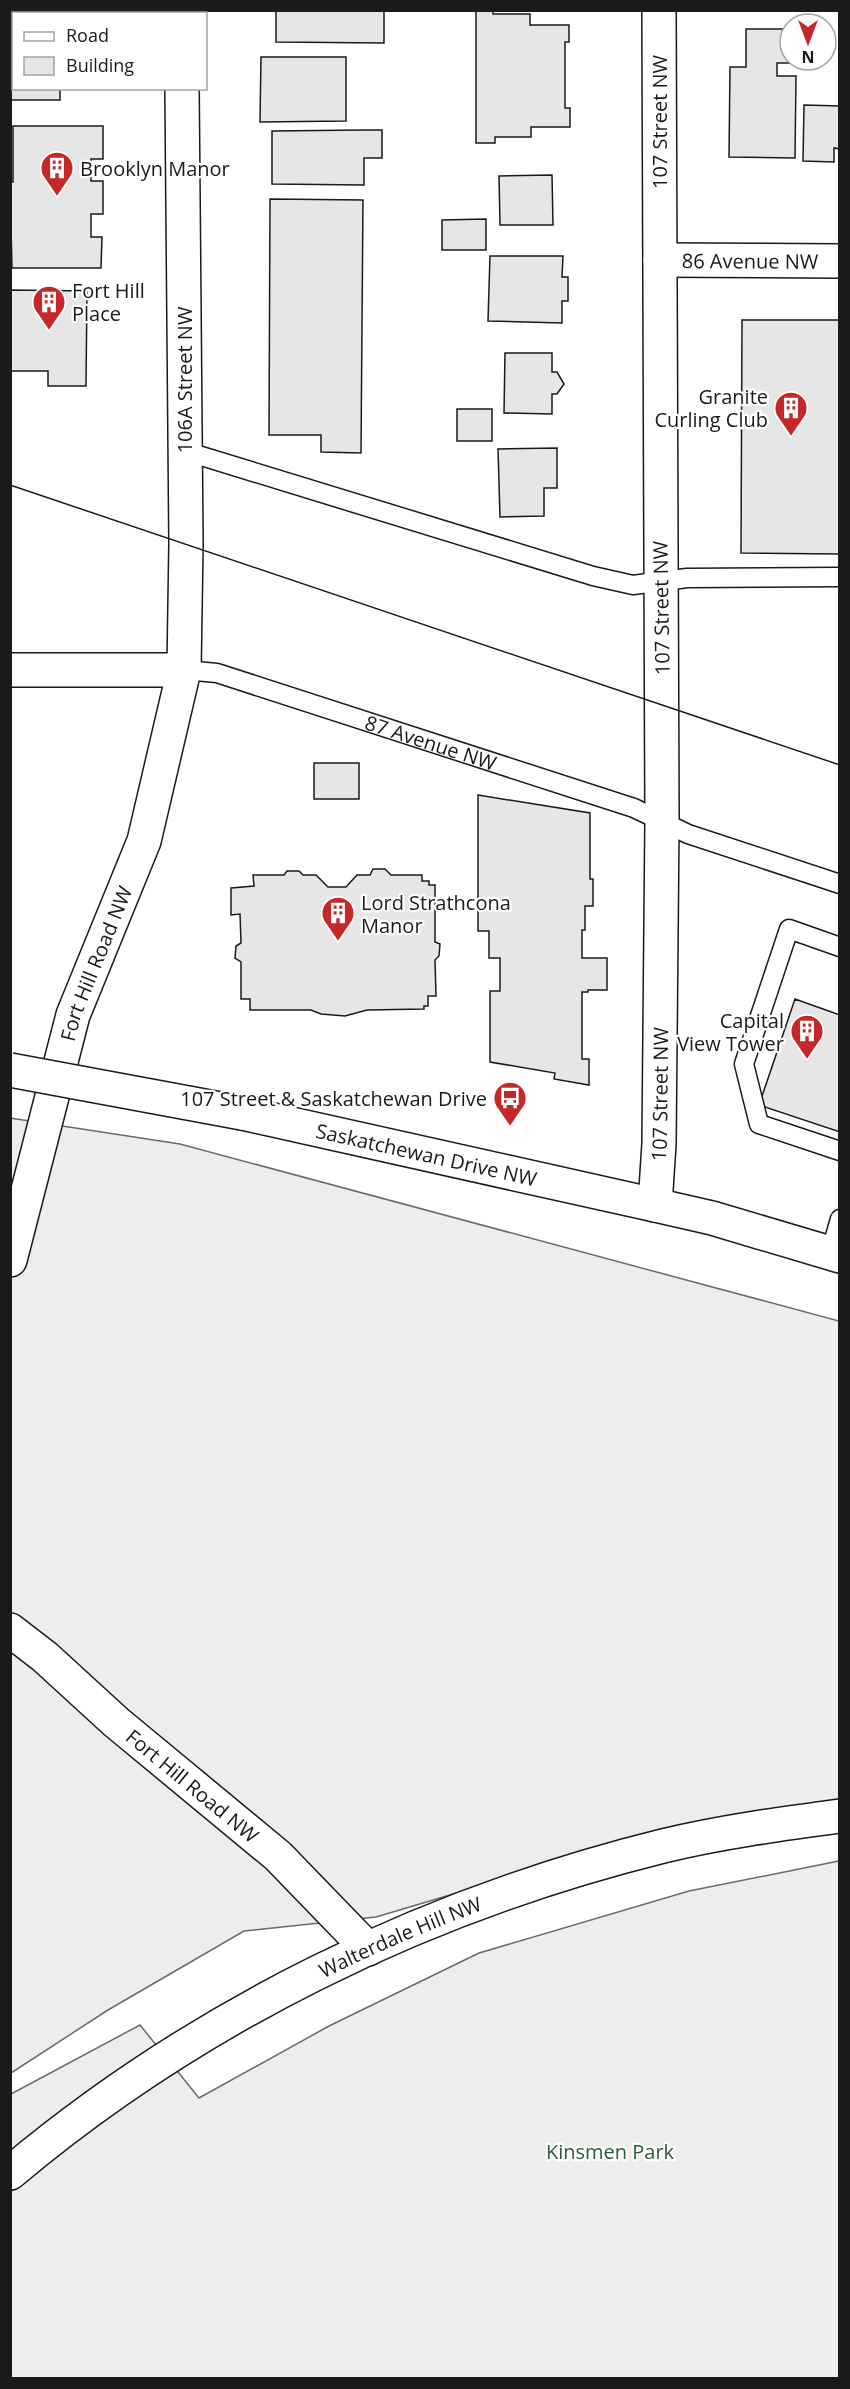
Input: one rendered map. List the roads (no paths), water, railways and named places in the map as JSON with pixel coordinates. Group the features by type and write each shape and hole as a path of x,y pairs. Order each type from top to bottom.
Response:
{"street":[{"name":"107 Street NW","path":"655,1205 659,1144 662,821 659,10"},
{"name":"106A Street NW","path":"182,90 184,670"},
{"name":"86 Avenue NW","path":"660,260 840,261"},
{"name":"87 Avenue NW","path":"10,670 184,670"},
{"name":"Fort Hill Road NW","path":"10,1260 73,1015 144,841 184,670"},
{"name":"Saskatchewan Drive NW","path":"10,1070 242,1113 655,1205 712,1218 835,1255"},
{"name":"Fort Hill Road NW","path":"10,1630 45,1657 116,1722 279,1856 368,1949"},
{"name":"Walterdale Hill NW","path":"10,2173 105,2101 190,2041 275,1994 368,1949 448,1914 550,1878 664,1846 749,1829 840,1816"}],"lane":[{"path":"185,451 593,576 633,585 687,578 840,577"},
{"name":"87 Avenue NW","path":"184,670 217,673 623,805 688,834 840,884"},
{"path":"840,947 789,929 744,1064 759,1124 840,1151"},
{"path":"835,1255 840,1220"}],"tram line":[{"path":"10,485 840,765"}],"place":[{"name":"Brooklyn Manor","path":"57,197"},
{"name":"Fort Hill Place","path":"49,331"},
{"name":"Granite Curling Club","path":"791,437"},
{"name":"Lord Strathcona Manor","path":"338,942"},
{"name":"Capital View Tower","path":"807,1060"},
{"name":"107 Street & Saskatchewan Drive","path":"510,1127"}],"park label":[{"name":"Kinsmen Park","path":"610,2151"}]}
